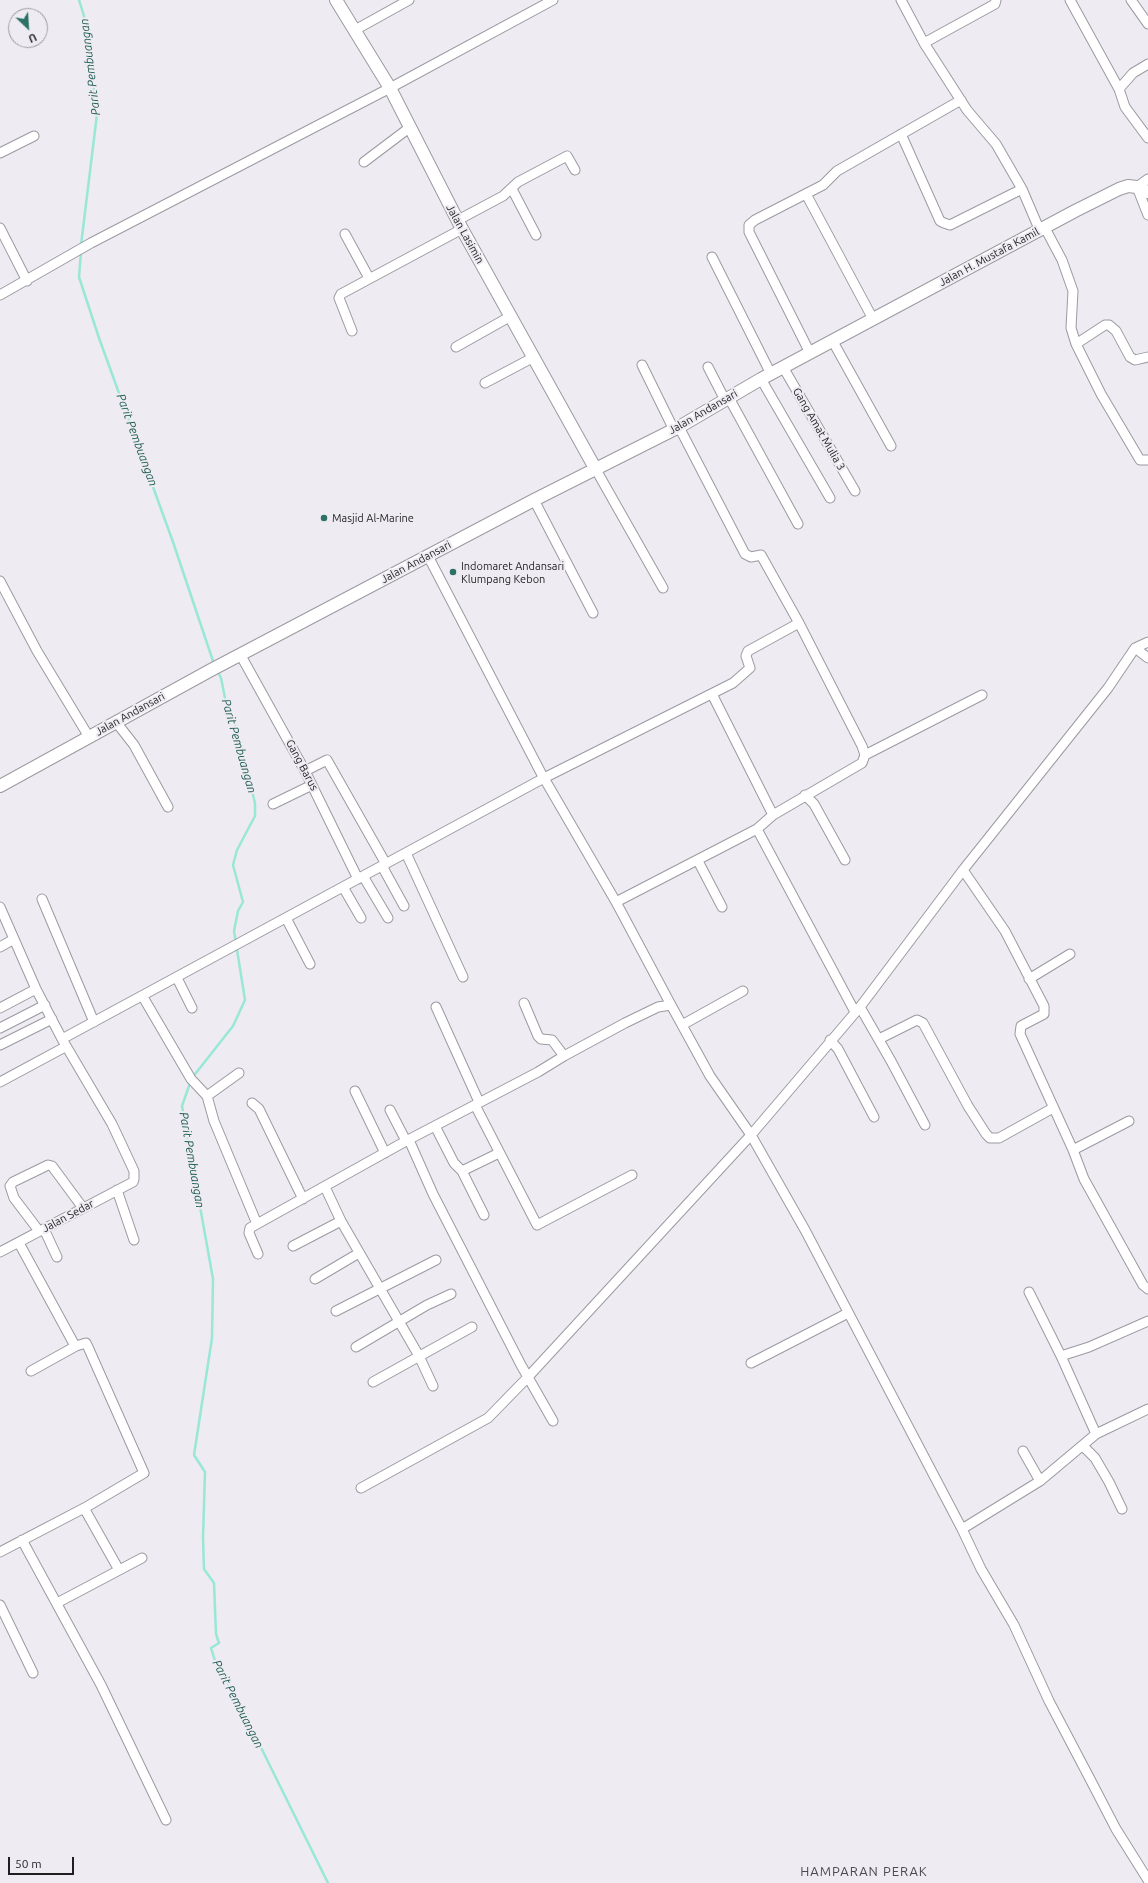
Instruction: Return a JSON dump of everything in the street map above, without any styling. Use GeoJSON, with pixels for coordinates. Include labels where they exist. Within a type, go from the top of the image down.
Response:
{"type":"FeatureCollection","features":[{"type":"Feature","properties":{"kind":"street","name":"Jalan Lasimin"},"geometry":{"type":"LineString","coordinates":[[336,0],[390,88],[409,128],[460,225],[595,468]]}},
{"type":"Feature","properties":{"kind":"street"},"geometry":{"type":"LineString","coordinates":[[355,30],[409,0]]}},
{"type":"Feature","properties":{"kind":"street"},"geometry":{"type":"LineString","coordinates":[[0,295],[72,254],[390,88],[553,0]]}},
{"type":"Feature","properties":{"kind":"street"},"geometry":{"type":"LineString","coordinates":[[901,0],[924,43],[967,110],[996,144],[1022,189],[1042,229],[1062,260],[1073,291],[1071,328],[1076,344],[1101,394],[1136,454],[1140,460],[1148,460]]}},
{"type":"Feature","properties":{"kind":"street"},"geometry":{"type":"LineString","coordinates":[[924,43],[995,4],[996,0]]}},
{"type":"Feature","properties":{"kind":"street"},"geometry":{"type":"LineString","coordinates":[[1070,0],[1119,89],[1124,107],[1148,138]]}},
{"type":"Feature","properties":{"kind":"street"},"geometry":{"type":"LineString","coordinates":[[1131,0],[1148,24]]}},
{"type":"Feature","properties":{"kind":"street"},"geometry":{"type":"LineString","coordinates":[[1119,89],[1133,73],[1148,64]]}},
{"type":"Feature","properties":{"kind":"street"},"geometry":{"type":"LineString","coordinates":[[810,353],[750,232],[749,225],[755,220],[823,185],[833,173],[961,100]]}},
{"type":"Feature","properties":{"kind":"street"},"geometry":{"type":"LineString","coordinates":[[364,162],[409,128]]}},
{"type":"Feature","properties":{"kind":"street"},"geometry":{"type":"LineString","coordinates":[[901,134],[940,220],[944,223],[950,225],[1022,189]]}},
{"type":"Feature","properties":{"kind":"street"},"geometry":{"type":"LineString","coordinates":[[0,153],[34,136]]}},
{"type":"Feature","properties":{"kind":"street"},"geometry":{"type":"LineString","coordinates":[[352,331],[339,298],[345,290],[369,278],[460,225],[512,190],[518,182],[566,156],[575,170]]}},
{"type":"Feature","properties":{"kind":"street"},"geometry":{"type":"LineString","coordinates":[[1148,180],[1142,190],[1148,215]]}},
{"type":"Feature","properties":{"kind":"street","name":"Jalan H. Mustafa Kamil"},"geometry":{"type":"LineString","coordinates":[[832,340],[1119,189],[1128,186],[1142,190]]}},
{"type":"Feature","properties":{"kind":"street"},"geometry":{"type":"LineString","coordinates":[[512,190],[536,235]]}},
{"type":"Feature","properties":{"kind":"street"},"geometry":{"type":"LineString","coordinates":[[806,194],[873,319]]}},
{"type":"Feature","properties":{"kind":"street"},"geometry":{"type":"LineString","coordinates":[[0,228],[27,280]]}},
{"type":"Feature","properties":{"kind":"street"},"geometry":{"type":"LineString","coordinates":[[345,234],[369,278]]}},
{"type":"Feature","properties":{"kind":"street"},"geometry":{"type":"LineString","coordinates":[[712,257],[766,376],[830,498]]}},
{"type":"Feature","properties":{"kind":"street"},"geometry":{"type":"LineString","coordinates":[[456,347],[511,316]]}},
{"type":"Feature","properties":{"kind":"street"},"geometry":{"type":"LineString","coordinates":[[1076,344],[1105,325],[1109,325],[1116,331],[1130,357],[1135,360],[1148,357]]}},
{"type":"Feature","properties":{"kind":"street"},"geometry":{"type":"LineString","coordinates":[[832,340],[891,446]]}},
{"type":"Feature","properties":{"kind":"street","name":"Jalan Andansari"},"geometry":{"type":"LineString","coordinates":[[0,786],[240,654],[595,468],[677,429],[766,376],[832,340]]}},
{"type":"Feature","properties":{"kind":"street"},"geometry":{"type":"LineString","coordinates":[[485,383],[534,357]]}},
{"type":"Feature","properties":{"kind":"street"},"geometry":{"type":"LineString","coordinates":[[616,902],[698,861],[756,829],[773,815],[805,795],[862,763],[865,755],[862,746],[799,623],[761,555],[751,557],[745,554],[642,366]]}},
{"type":"Feature","properties":{"kind":"street"},"geometry":{"type":"LineString","coordinates":[[708,367],[798,524]]}},
{"type":"Feature","properties":{"kind":"street","name":"Gang Amat Mulia 3"},"geometry":{"type":"LineString","coordinates":[[783,367],[855,491]]}},
{"type":"Feature","properties":{"kind":"street"},"geometry":{"type":"LineString","coordinates":[[595,468],[663,588]]}},
{"type":"Feature","properties":{"kind":"street"},"geometry":{"type":"LineString","coordinates":[[534,500],[593,612]]}},
{"type":"Feature","properties":{"kind":"street"},"geometry":{"type":"LineString","coordinates":[[428,556],[544,778],[616,902],[710,1076],[751,1135],[805,1230],[962,1529],[981,1569],[1014,1626],[1049,1701],[1090,1780],[1116,1829],[1148,1880]]}},
{"type":"Feature","properties":{"kind":"street"},"geometry":{"type":"LineString","coordinates":[[0,581],[37,651],[89,737]]}},
{"type":"Feature","properties":{"kind":"street"},"geometry":{"type":"LineString","coordinates":[[0,1082],[64,1043],[94,1022],[143,997],[544,778],[733,683],[750,668],[746,656],[748,651],[799,623]]}},
{"type":"Feature","properties":{"kind":"street"},"geometry":{"type":"LineString","coordinates":[[361,1488],[488,1418],[528,1376],[751,1135],[857,1009],[964,870],[1108,688],[1136,648],[1148,642]]}},
{"type":"Feature","properties":{"kind":"street"},"geometry":{"type":"LineString","coordinates":[[1136,648],[1148,658]]}},
{"type":"Feature","properties":{"kind":"street","name":"Gang Barus"},"geometry":{"type":"LineString","coordinates":[[240,654],[305,771],[361,877],[388,918]]}},
{"type":"Feature","properties":{"kind":"street"},"geometry":{"type":"LineString","coordinates":[[712,694],[773,815]]}},
{"type":"Feature","properties":{"kind":"street"},"geometry":{"type":"LineString","coordinates":[[865,755],[982,695]]}},
{"type":"Feature","properties":{"kind":"street"},"geometry":{"type":"LineString","coordinates":[[116,722],[134,745],[168,807]]}},
{"type":"Feature","properties":{"kind":"street"},"geometry":{"type":"LineString","coordinates":[[305,771],[327,760],[384,865],[404,906]]}},
{"type":"Feature","properties":{"kind":"street"},"geometry":{"type":"LineString","coordinates":[[273,804],[312,785]]}},
{"type":"Feature","properties":{"kind":"street"},"geometry":{"type":"LineString","coordinates":[[805,795],[814,804],[845,860]]}},
{"type":"Feature","properties":{"kind":"street"},"geometry":{"type":"LineString","coordinates":[[756,829],[857,1009],[879,1039],[925,1125]]}},
{"type":"Feature","properties":{"kind":"street"},"geometry":{"type":"LineString","coordinates":[[406,853],[463,978]]}},
{"type":"Feature","properties":{"kind":"street"},"geometry":{"type":"LineString","coordinates":[[698,861],[722,907]]}},
{"type":"Feature","properties":{"kind":"street"},"geometry":{"type":"LineString","coordinates":[[964,870],[1005,931],[1045,1010],[1044,1014],[1021,1026],[1020,1034],[1073,1150],[1084,1179],[1143,1285],[1148,1289]]}},
{"type":"Feature","properties":{"kind":"street"},"geometry":{"type":"LineString","coordinates":[[343,887],[360,918]]}},
{"type":"Feature","properties":{"kind":"street"},"geometry":{"type":"LineString","coordinates":[[42,899],[94,1022]]}},
{"type":"Feature","properties":{"kind":"street"},"geometry":{"type":"LineString","coordinates":[[0,907],[36,989],[64,1043]]}},
{"type":"Feature","properties":{"kind":"street"},"geometry":{"type":"LineString","coordinates":[[286,918],[310,964]]}},
{"type":"Feature","properties":{"kind":"street"},"geometry":{"type":"LineString","coordinates":[[0,947],[14,939]]}},
{"type":"Feature","properties":{"kind":"street"},"geometry":{"type":"LineString","coordinates":[[1029,979],[1070,954]]}},
{"type":"Feature","properties":{"kind":"street"},"geometry":{"type":"LineString","coordinates":[[177,978],[192,1008]]}},
{"type":"Feature","properties":{"kind":"street"},"geometry":{"type":"LineString","coordinates":[[0,1008],[36,989]]}},
{"type":"Feature","properties":{"kind":"street"},"geometry":{"type":"LineString","coordinates":[[682,1025],[743,991]]}},
{"type":"Feature","properties":{"kind":"street"},"geometry":{"type":"LineString","coordinates":[[143,997],[191,1079],[206,1096],[214,1121],[256,1224]]}},
{"type":"Feature","properties":{"kind":"street"},"geometry":{"type":"LineString","coordinates":[[524,1003],[538,1036],[541,1039],[552,1040],[564,1056]]}},
{"type":"Feature","properties":{"kind":"street"},"geometry":{"type":"LineString","coordinates":[[0,1028],[45,1005]]}},
{"type":"Feature","properties":{"kind":"street"},"geometry":{"type":"LineString","coordinates":[[258,1254],[249,1233],[250,1228],[256,1224],[434,1126],[538,1072],[564,1056],[658,1007],[671,1005]]}},
{"type":"Feature","properties":{"kind":"street"},"geometry":{"type":"LineString","coordinates":[[436,1007],[499,1153],[537,1224],[632,1175]]}},
{"type":"Feature","properties":{"kind":"street"},"geometry":{"type":"LineString","coordinates":[[0,1045],[52,1019]]}},
{"type":"Feature","properties":{"kind":"street"},"geometry":{"type":"LineString","coordinates":[[879,1039],[917,1020],[923,1023],[968,1106],[990,1138],[999,1138],[1053,1108]]}},
{"type":"Feature","properties":{"kind":"street"},"geometry":{"type":"LineString","coordinates":[[830,1040],[838,1048],[874,1118]]}},
{"type":"Feature","properties":{"kind":"street","name":"Jalan Sedar"},"geometry":{"type":"LineString","coordinates":[[0,1252],[117,1190],[134,1179],[134,1171],[112,1124],[64,1043]]}},
{"type":"Feature","properties":{"kind":"street"},"geometry":{"type":"LineString","coordinates":[[206,1096],[240,1073]]}},
{"type":"Feature","properties":{"kind":"street"},"geometry":{"type":"LineString","coordinates":[[355,1091],[385,1153]]}},
{"type":"Feature","properties":{"kind":"street"},"geometry":{"type":"LineString","coordinates":[[252,1103],[259,1109],[303,1199]]}},
{"type":"Feature","properties":{"kind":"street"},"geometry":{"type":"LineString","coordinates":[[390,1110],[522,1366],[553,1421]]}},
{"type":"Feature","properties":{"kind":"street"},"geometry":{"type":"LineString","coordinates":[[1073,1150],[1129,1121]]}},
{"type":"Feature","properties":{"kind":"street"},"geometry":{"type":"LineString","coordinates":[[434,1126],[454,1163],[462,1171],[484,1215]]}},
{"type":"Feature","properties":{"kind":"street"},"geometry":{"type":"LineString","coordinates":[[462,1171],[499,1153]]}},
{"type":"Feature","properties":{"kind":"street"},"geometry":{"type":"LineString","coordinates":[[57,1257],[42,1230],[14,1198],[10,1186],[13,1182],[48,1165],[52,1166],[83,1208]]}},
{"type":"Feature","properties":{"kind":"street"},"geometry":{"type":"LineString","coordinates":[[325,1187],[341,1221],[419,1356],[433,1386]]}},
{"type":"Feature","properties":{"kind":"street"},"geometry":{"type":"LineString","coordinates":[[117,1190],[134,1240]]}},
{"type":"Feature","properties":{"kind":"street"},"geometry":{"type":"LineString","coordinates":[[293,1246],[341,1221]]}},
{"type":"Feature","properties":{"kind":"street"},"geometry":{"type":"LineString","coordinates":[[19,1243],[76,1346]]}},
{"type":"Feature","properties":{"kind":"street"},"geometry":{"type":"LineString","coordinates":[[315,1279],[359,1253]]}},
{"type":"Feature","properties":{"kind":"street"},"geometry":{"type":"LineString","coordinates":[[336,1311],[436,1260]]}},
{"type":"Feature","properties":{"kind":"street"},"geometry":{"type":"LineString","coordinates":[[1029,1292],[1061,1356],[1096,1434]]}},
{"type":"Feature","properties":{"kind":"street"},"geometry":{"type":"LineString","coordinates":[[356,1346],[399,1321],[451,1294]]}},
{"type":"Feature","properties":{"kind":"street"},"geometry":{"type":"LineString","coordinates":[[751,1363],[848,1313]]}},
{"type":"Feature","properties":{"kind":"street"},"geometry":{"type":"LineString","coordinates":[[1061,1356],[1089,1347],[1148,1321]]}},
{"type":"Feature","properties":{"kind":"street"},"geometry":{"type":"LineString","coordinates":[[373,1382],[472,1327]]}},
{"type":"Feature","properties":{"kind":"street"},"geometry":{"type":"LineString","coordinates":[[0,1552],[84,1508],[144,1473],[86,1343],[76,1346],[31,1371]]}},
{"type":"Feature","properties":{"kind":"street"},"geometry":{"type":"LineString","coordinates":[[962,1529],[1040,1481],[1096,1434],[1148,1409]]}},
{"type":"Feature","properties":{"kind":"street"},"geometry":{"type":"LineString","coordinates":[[1083,1446],[1098,1464],[1122,1509]]}},
{"type":"Feature","properties":{"kind":"street"},"geometry":{"type":"LineString","coordinates":[[1023,1451],[1040,1481]]}},
{"type":"Feature","properties":{"kind":"street"},"geometry":{"type":"LineString","coordinates":[[84,1508],[119,1570]]}},
{"type":"Feature","properties":{"kind":"street"},"geometry":{"type":"LineString","coordinates":[[22,1540],[111,1706],[166,1820]]}},
{"type":"Feature","properties":{"kind":"street"},"geometry":{"type":"LineString","coordinates":[[57,1603],[142,1558]]}},
{"type":"Feature","properties":{"kind":"street"},"geometry":{"type":"LineString","coordinates":[[0,1605],[33,1673]]}},
{"type":"Feature","properties":{"kind":"waterway","name":"Parit Pembuangan"},"geometry":{"type":"LineString","coordinates":[[79,0],[84,16],[97,114],[81,245]]}},
{"type":"Feature","properties":{"kind":"waterway","name":"Parit Pembuangan"},"geometry":{"type":"LineString","coordinates":[[81,252],[79,277],[99,338],[173,542],[214,664]]}},
{"type":"Feature","properties":{"kind":"waterway","name":"Parit Pembuangan"},"geometry":{"type":"LineString","coordinates":[[192,1078],[233,1026],[245,1000],[234,931],[238,911],[243,902],[233,865],[237,850],[255,816],[255,803],[234,721],[226,703],[221,678],[217,670]]}},
{"type":"Feature","properties":{"kind":"waterway","name":"Parit Pembuangan"},"geometry":{"type":"LineString","coordinates":[[190,1083],[182,1106],[213,1279],[212,1338],[194,1455],[205,1472],[203,1538],[204,1569],[214,1583],[216,1634],[219,1643],[211,1648],[216,1664],[236,1697],[328,1883]]}},
{"type":"Feature","properties":{"kind":"place","name":"Masjid Al-Marine"},"geometry":{"type":"Point","coordinates":[324,518]}},
{"type":"Feature","properties":{"kind":"place","name":"Indomaret Andansari Klumpang Kebon"},"geometry":{"type":"Point","coordinates":[453,572]}},
{"type":"Feature","properties":{"kind":"district","name":"HAMPARAN PERAK"},"geometry":{"type":"Point","coordinates":[864,1872]}}]}
